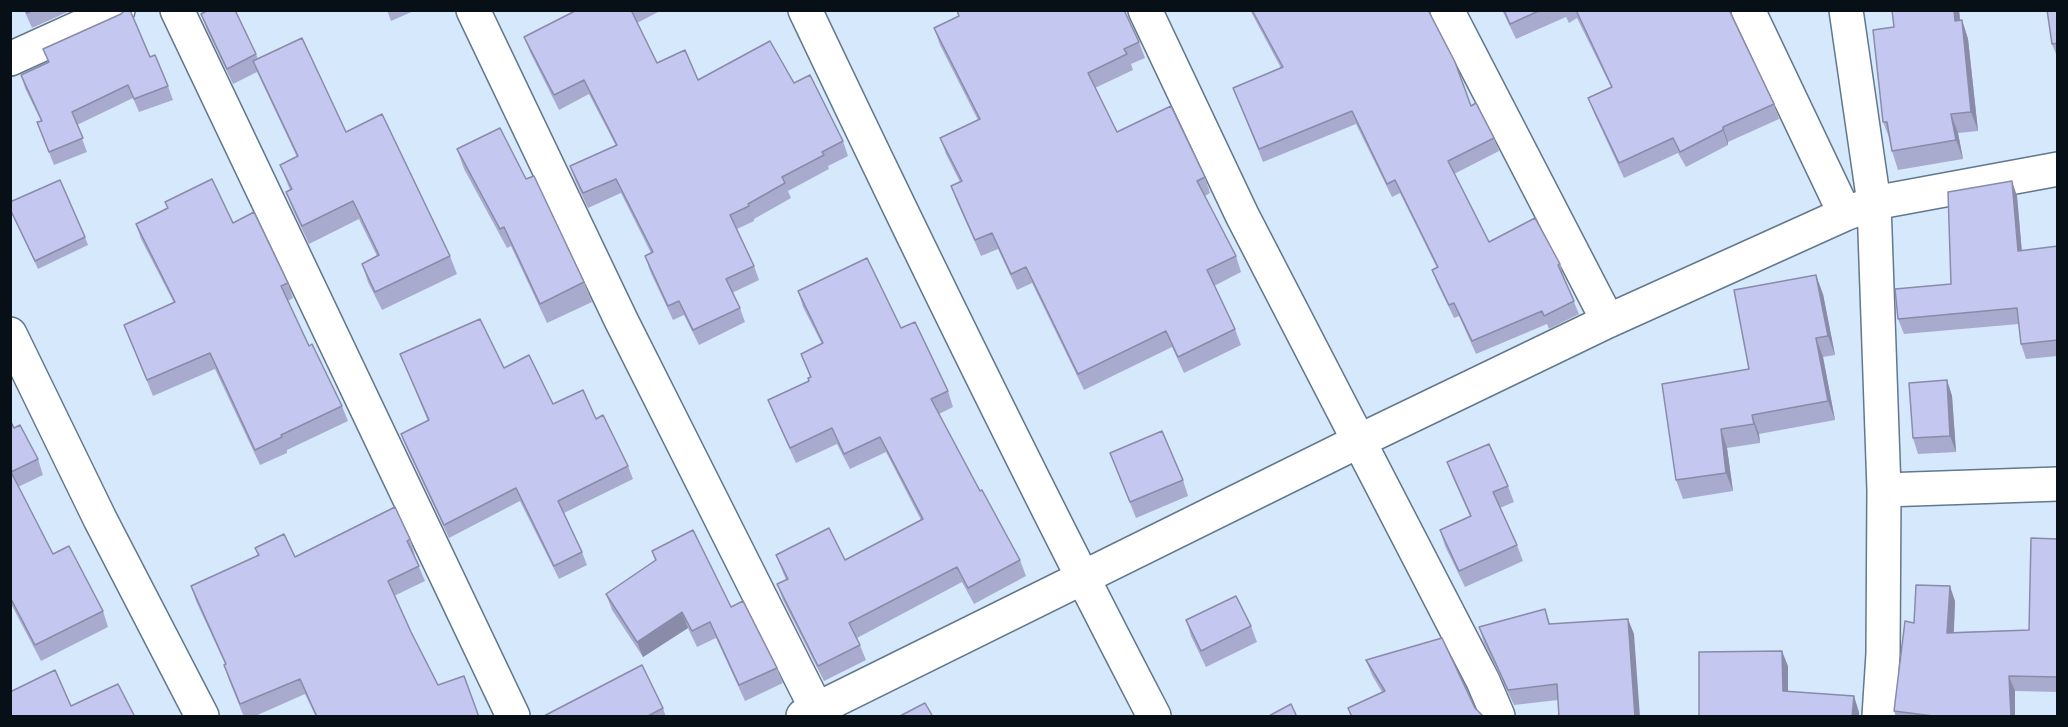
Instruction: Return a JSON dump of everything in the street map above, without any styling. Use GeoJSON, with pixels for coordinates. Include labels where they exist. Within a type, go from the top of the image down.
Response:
{"type":"FeatureCollection","features":[{"type":"Feature","properties":{"kind":"street"},"geometry":{"type":"LineString","coordinates":[[10,59],[118,10]]}},
{"type":"Feature","properties":{"kind":"street"},"geometry":{"type":"LineString","coordinates":[[177,10],[513,717]]}},
{"type":"Feature","properties":{"kind":"street"},"geometry":{"type":"LineString","coordinates":[[473,10],[813,714],[1082,577],[1359,441],[1608,321],[1859,209],[2058,170]]}},
{"type":"Feature","properties":{"kind":"street"},"geometry":{"type":"LineString","coordinates":[[805,10],[870,148],[1082,577],[1154,717]]}},
{"type":"Feature","properties":{"kind":"street"},"geometry":{"type":"LineString","coordinates":[[1145,10],[1242,215],[1483,681],[1498,717]]}},
{"type":"Feature","properties":{"kind":"street"},"geometry":{"type":"LineString","coordinates":[[1447,10],[1608,321]]}},
{"type":"Feature","properties":{"kind":"street"},"geometry":{"type":"LineString","coordinates":[[1748,10],[1859,209]]}},
{"type":"Feature","properties":{"kind":"street"},"geometry":{"type":"LineString","coordinates":[[1846,10],[1859,209],[1884,490],[1883,654],[1879,717]]}},
{"type":"Feature","properties":{"kind":"street"},"geometry":{"type":"LineString","coordinates":[[10,334],[100,519],[202,717]]}},
{"type":"Feature","properties":{"kind":"street"},"geometry":{"type":"LineString","coordinates":[[1884,490],[2058,484]]}},
{"type":"Feature","properties":{"kind":"building"},"geometry":{"type":"Polygon","coordinates":[[[125,10],[130,10],[150,57],[155,55],[168,86],[134,99],[128,85],[72,112],[83,138],[49,152],[37,122],[42,121],[21,75],[49,62],[43,49],[121,14],[125,10]]]}},
{"type":"Feature","properties":{"kind":"building"},"geometry":{"type":"Polygon","coordinates":[[[208,10],[235,10],[256,54],[227,69],[201,14],[208,10]]]}},
{"type":"Feature","properties":{"kind":"building"},"geometry":{"type":"Polygon","coordinates":[[[577,10],[631,10],[657,63],[685,50],[698,80],[770,41],[794,83],[810,75],[843,141],[822,152],[824,155],[782,177],[785,183],[730,215],[754,266],[726,279],[740,308],[693,330],[679,301],[668,306],[645,256],[653,252],[616,179],[583,193],[570,166],[617,145],[584,80],[554,95],[524,37],[577,10]]]}},
{"type":"Feature","properties":{"kind":"building"},"geometry":{"type":"Polygon","coordinates":[[[957,10],[1124,10],[1139,42],[1124,49],[1127,54],[1088,73],[1117,132],[1171,106],[1205,177],[1197,181],[1236,256],[1207,270],[1235,329],[1178,357],[1166,331],[1078,374],[1026,267],[1011,274],[992,233],[975,240],[951,186],[962,181],[940,138],[980,119],[934,28],[959,16],[957,10]]]}},
{"type":"Feature","properties":{"kind":"building"},"geometry":{"type":"Polygon","coordinates":[[[1252,10],[1428,10],[1455,62],[1471,106],[1476,103],[1494,138],[1448,161],[1489,242],[1535,218],[1560,264],[1558,265],[1574,301],[1544,316],[1542,311],[1472,341],[1454,303],[1449,305],[1432,270],[1438,267],[1395,180],[1387,184],[1352,111],[1259,149],[1233,88],[1283,67],[1252,10]]]}},
{"type":"Feature","properties":{"kind":"building"},"geometry":{"type":"Polygon","coordinates":[[[1504,10],[1541,10],[1510,24],[1504,10]]]}},
{"type":"Feature","properties":{"kind":"building"},"geometry":{"type":"Polygon","coordinates":[[[1576,10],[1729,10],[1774,104],[1723,127],[1723,130],[1680,152],[1673,138],[1619,163],[1588,98],[1612,87],[1576,10]]]}},
{"type":"Feature","properties":{"kind":"building"},"geometry":{"type":"Polygon","coordinates":[[[1892,10],[1954,10],[1955,21],[1962,20],[1971,112],[1951,114],[1956,140],[1892,151],[1887,122],[1883,122],[1873,30],[1894,27],[1892,10]]]}},
{"type":"Feature","properties":{"kind":"building"},"geometry":{"type":"Polygon","coordinates":[[[2047,10],[2058,10],[2058,43],[2052,44],[2047,10]]]}},
{"type":"Feature","properties":{"kind":"building"},"geometry":{"type":"Polygon","coordinates":[[[302,38],[346,132],[382,114],[450,256],[375,292],[362,264],[379,255],[353,201],[302,226],[286,192],[292,189],[280,165],[298,156],[253,61],[302,38]]]}},
{"type":"Feature","properties":{"kind":"building"},"geometry":{"type":"Polygon","coordinates":[[[500,128],[526,179],[534,176],[584,282],[540,304],[504,227],[500,229],[457,149],[500,128]]]}},
{"type":"Feature","properties":{"kind":"building"},"geometry":{"type":"Polygon","coordinates":[[[212,179],[233,223],[254,212],[288,283],[281,286],[309,346],[312,344],[342,406],[255,450],[210,353],[147,380],[124,325],[175,302],[136,224],[168,208],[165,202],[212,179]]]}},
{"type":"Feature","properties":{"kind":"building"},"geometry":{"type":"Polygon","coordinates":[[[60,180],[85,237],[35,261],[10,209],[10,202],[60,180]]]}},
{"type":"Feature","properties":{"kind":"building"},"geometry":{"type":"Polygon","coordinates":[[[2012,181],[2018,251],[2058,246],[2058,340],[2021,344],[2017,308],[1898,319],[1895,289],[1951,284],[1948,192],[2012,181]]]}},
{"type":"Feature","properties":{"kind":"building"},"geometry":{"type":"Polygon","coordinates":[[[867,258],[901,328],[915,322],[948,391],[931,399],[1020,560],[968,588],[957,567],[849,623],[860,645],[818,666],[777,584],[788,579],[776,555],[829,528],[845,560],[923,519],[880,437],[844,454],[832,428],[790,448],[768,400],[809,381],[808,378],[811,377],[801,354],[823,343],[798,291],[867,258]]]}},
{"type":"Feature","properties":{"kind":"building"},"geometry":{"type":"Polygon","coordinates":[[[1816,275],[1828,336],[1816,338],[1828,401],[1752,415],[1754,424],[1721,429],[1726,473],[1676,480],[1662,384],[1749,369],[1734,290],[1816,275]]]}},
{"type":"Feature","properties":{"kind":"building"},"geometry":{"type":"Polygon","coordinates":[[[480,319],[504,368],[529,355],[553,404],[583,390],[596,419],[603,415],[628,466],[558,501],[582,552],[554,566],[516,488],[444,525],[401,434],[429,420],[400,354],[480,319]]]}},
{"type":"Feature","properties":{"kind":"building"},"geometry":{"type":"Polygon","coordinates":[[[1947,380],[1950,436],[1913,438],[1909,383],[1947,380]]]}},
{"type":"Feature","properties":{"kind":"building"},"geometry":{"type":"Polygon","coordinates":[[[10,420],[14,428],[20,425],[38,459],[11,472],[53,554],[69,546],[103,611],[35,645],[10,597],[10,420]]]}},
{"type":"Feature","properties":{"kind":"building"},"geometry":{"type":"Polygon","coordinates":[[[1162,431],[1183,480],[1130,502],[1110,453],[1162,431]]]}},
{"type":"Feature","properties":{"kind":"building"},"geometry":{"type":"Polygon","coordinates":[[[1489,444],[1508,486],[1493,492],[1517,545],[1459,571],[1440,530],[1471,516],[1447,462],[1489,444]]]}},
{"type":"Feature","properties":{"kind":"building"},"geometry":{"type":"Polygon","coordinates":[[[395,507],[410,539],[407,541],[419,566],[388,581],[438,685],[464,676],[479,717],[317,717],[300,679],[240,704],[224,665],[226,664],[191,586],[259,555],[255,548],[284,534],[295,557],[395,507]]]}},
{"type":"Feature","properties":{"kind":"building"},"geometry":{"type":"Polygon","coordinates":[[[693,530],[731,607],[743,601],[777,668],[739,685],[710,622],[692,631],[682,612],[637,642],[606,594],[656,560],[652,551],[693,530]]]}},
{"type":"Feature","properties":{"kind":"building"},"geometry":{"type":"Polygon","coordinates":[[[2031,538],[2058,539],[2058,677],[2009,676],[2011,717],[1941,717],[1894,711],[1905,621],[1914,623],[1916,585],[1950,586],[1947,633],[2029,630],[2031,538]]]}},
{"type":"Feature","properties":{"kind":"building"},"geometry":{"type":"Polygon","coordinates":[[[1236,596],[1251,626],[1201,651],[1186,620],[1236,596]]]}},
{"type":"Feature","properties":{"kind":"building"},"geometry":{"type":"Polygon","coordinates":[[[1545,609],[1549,624],[1628,619],[1635,717],[1559,717],[1557,684],[1508,690],[1479,627],[1545,609]]]}},
{"type":"Feature","properties":{"kind":"building"},"geometry":{"type":"Polygon","coordinates":[[[1442,638],[1475,708],[1484,717],[1352,717],[1348,708],[1385,691],[1366,660],[1442,638]]]}},
{"type":"Feature","properties":{"kind":"building"},"geometry":{"type":"Polygon","coordinates":[[[1782,651],[1783,691],[1854,696],[1852,717],[1699,717],[1699,652],[1782,651]]]}},
{"type":"Feature","properties":{"kind":"building"},"geometry":{"type":"Polygon","coordinates":[[[642,665],[663,708],[646,717],[542,717],[642,665]]]}},
{"type":"Feature","properties":{"kind":"building"},"geometry":{"type":"Polygon","coordinates":[[[55,670],[71,706],[118,684],[135,717],[10,717],[10,692],[55,670]]]}},
{"type":"Feature","properties":{"kind":"building"},"geometry":{"type":"Polygon","coordinates":[[[925,703],[933,717],[898,717],[925,703]]]}},
{"type":"Feature","properties":{"kind":"building"},"geometry":{"type":"Polygon","coordinates":[[[1291,704],[1297,717],[1267,717],[1291,704]]]}}]}
